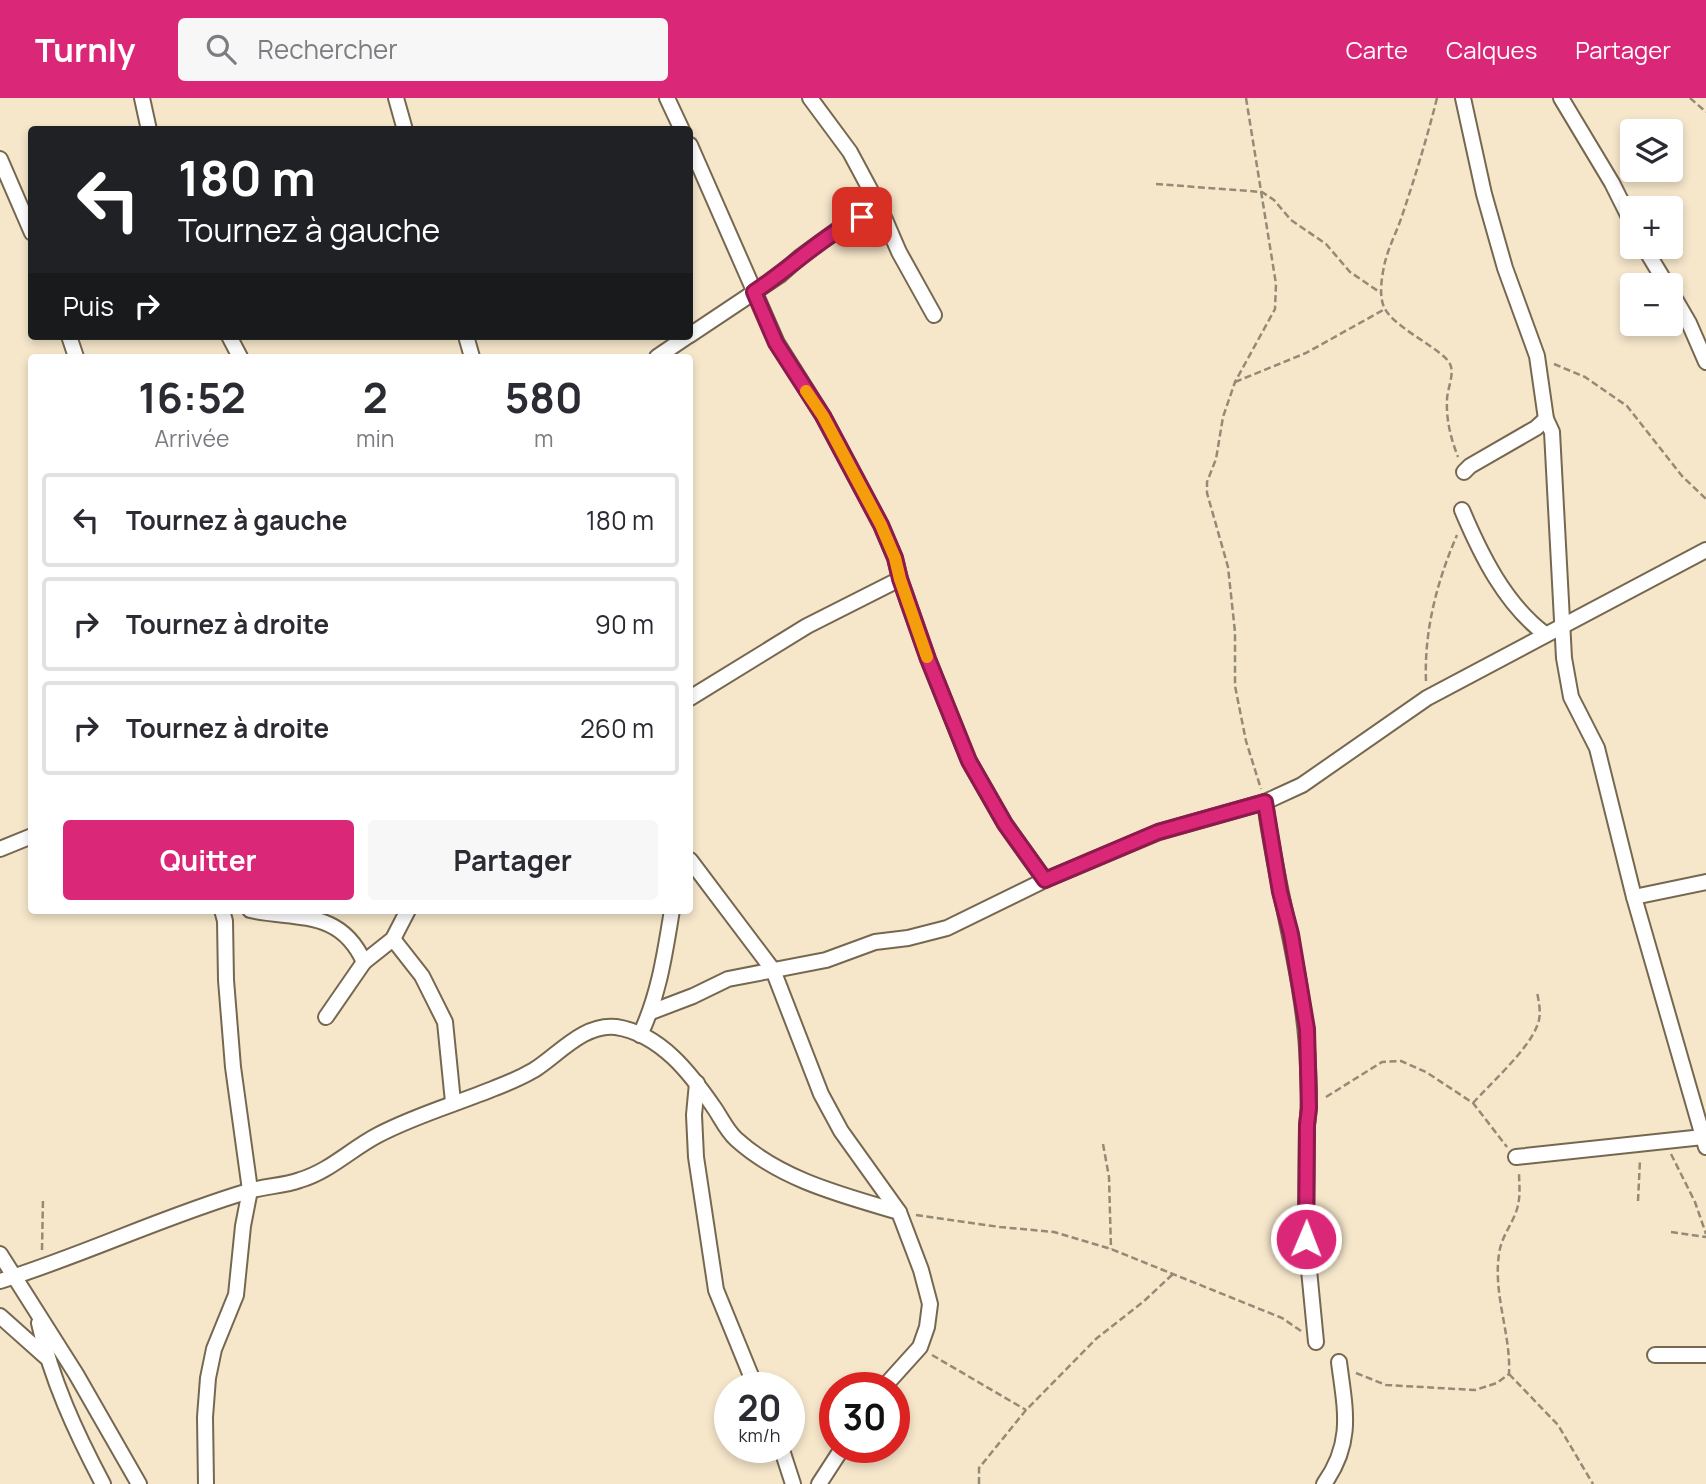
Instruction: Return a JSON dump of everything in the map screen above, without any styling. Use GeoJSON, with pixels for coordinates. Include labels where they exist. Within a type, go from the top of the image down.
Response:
{"type":"FeatureCollection","features":[{"type":"Feature","properties":{"kind":"street"},"geometry":{"type":"LineString","coordinates":[[142,98],[148,126]]}},
{"type":"Feature","properties":{"kind":"street"},"geometry":{"type":"LineString","coordinates":[[396,98],[404,126]]}},
{"type":"Feature","properties":{"kind":"street"},"geometry":{"type":"LineString","coordinates":[[667,98],[680,126]]}},
{"type":"Feature","properties":{"kind":"street"},"geometry":{"type":"LineString","coordinates":[[810,98],[850,152],[934,315]]}},
{"type":"Feature","properties":{"kind":"street"},"geometry":{"type":"LineString","coordinates":[[1463,98],[1484,194],[1505,268],[1537,356],[1546,419],[1552,432],[1564,658],[1571,697],[1597,748],[1634,897],[1705,1142],[1663,1140],[1516,1157]]}},
{"type":"Feature","properties":{"kind":"street"},"geometry":{"type":"LineString","coordinates":[[1561,98],[1620,200]]}},
{"type":"Feature","properties":{"kind":"street"},"geometry":{"type":"LineString","coordinates":[[693,152],[776,343],[823,416],[881,525],[895,558],[928,659],[969,761],[1005,824],[1045,880]]}},
{"type":"Feature","properties":{"kind":"street"},"geometry":{"type":"LineString","coordinates":[[0,159],[28,224]]}},
{"type":"Feature","properties":{"kind":"street"},"geometry":{"type":"LineString","coordinates":[[693,333],[780,275],[844,225],[880,208]]}},
{"type":"Feature","properties":{"kind":"street"},"geometry":{"type":"LineString","coordinates":[[1683,313],[1706,362]]}},
{"type":"Feature","properties":{"kind":"street"},"geometry":{"type":"LineString","coordinates":[[662,354],[683,340]]}},
{"type":"Feature","properties":{"kind":"street"},"geometry":{"type":"LineString","coordinates":[[1464,472],[1469,466],[1536,428],[1546,419]]}},
{"type":"Feature","properties":{"kind":"street"},"geometry":{"type":"LineString","coordinates":[[1462,510],[1498,580],[1530,622],[1545,634]]}},
{"type":"Feature","properties":{"kind":"street"},"geometry":{"type":"LineString","coordinates":[[651,1012],[728,979],[826,960],[875,942],[908,938],[947,928],[1045,880],[1158,832],[1265,802],[1302,785],[1427,698],[1706,550]]}},
{"type":"Feature","properties":{"kind":"street"},"geometry":{"type":"LineString","coordinates":[[693,696],[807,626],[900,579]]}},
{"type":"Feature","properties":{"kind":"street"},"geometry":{"type":"LineString","coordinates":[[1265,802],[1307,1029],[1309,1108],[1306,1239],[1316,1342]]}},
{"type":"Feature","properties":{"kind":"street"},"geometry":{"type":"LineString","coordinates":[[0,849],[28,838]]}},
{"type":"Feature","properties":{"kind":"street"},"geometry":{"type":"LineString","coordinates":[[693,864],[773,970],[821,1094],[841,1130],[899,1212],[921,1270],[930,1304],[927,1327],[920,1347],[897,1372]]}},
{"type":"Feature","properties":{"kind":"street"},"geometry":{"type":"LineString","coordinates":[[1634,897],[1706,883]]}},
{"type":"Feature","properties":{"kind":"street"},"geometry":{"type":"LineString","coordinates":[[206,1484],[205,1417],[208,1378],[214,1349],[236,1295],[243,1226],[250,1191],[235,1080],[223,914]]}},
{"type":"Feature","properties":{"kind":"street"},"geometry":{"type":"LineString","coordinates":[[275,914],[312,917],[330,922],[357,947],[364,962]]}},
{"type":"Feature","properties":{"kind":"street"},"geometry":{"type":"LineString","coordinates":[[326,1017],[364,962],[393,939],[406,914]]}},
{"type":"Feature","properties":{"kind":"street"},"geometry":{"type":"LineString","coordinates":[[640,1035],[651,1012],[661,977],[671,914]]}},
{"type":"Feature","properties":{"kind":"street"},"geometry":{"type":"LineString","coordinates":[[393,939],[422,976],[445,1022],[453,1102]]}},
{"type":"Feature","properties":{"kind":"street"},"geometry":{"type":"LineString","coordinates":[[7,1279],[250,1191],[300,1181],[328,1169],[376,1136],[533,1071],[596,1028],[615,1027],[640,1035],[663,1047],[697,1083],[734,1137],[770,1165],[825,1190],[899,1212]]}},
{"type":"Feature","properties":{"kind":"street"},"geometry":{"type":"LineString","coordinates":[[697,1083],[694,1115],[696,1157],[716,1290],[749,1372]]}},
{"type":"Feature","properties":{"kind":"street"},"geometry":{"type":"LineString","coordinates":[[1690,1091],[1706,1091]]}},
{"type":"Feature","properties":{"kind":"street"},"geometry":{"type":"LineString","coordinates":[[0,1254],[7,1279],[37,1313],[76,1374],[139,1484]]}},
{"type":"Feature","properties":{"kind":"street"},"geometry":{"type":"LineString","coordinates":[[37,1313],[46,1357],[103,1484]]}},
{"type":"Feature","properties":{"kind":"street"},"geometry":{"type":"LineString","coordinates":[[0,1316],[46,1357]]}},
{"type":"Feature","properties":{"kind":"street"},"geometry":{"type":"LineString","coordinates":[[1655,1355],[1706,1355]]}},
{"type":"Feature","properties":{"kind":"street"},"geometry":{"type":"LineString","coordinates":[[1324,1484],[1332,1473],[1344,1442],[1347,1416],[1339,1362]]}},
{"type":"Feature","properties":{"kind":"street"},"geometry":{"type":"LineString","coordinates":[[787,1463],[793,1484]]}},
{"type":"Feature","properties":{"kind":"street"},"geometry":{"type":"LineString","coordinates":[[819,1484],[833,1463]]}},
{"type":"Feature","properties":{"kind":"path"},"geometry":{"type":"LineString","coordinates":[[1246,98],[1276,284],[1275,309],[1234,382],[1223,417],[1216,459],[1206,482],[1228,566],[1235,632],[1235,686],[1246,741],[1265,802]]}},
{"type":"Feature","properties":{"kind":"path"},"geometry":{"type":"LineString","coordinates":[[1437,98],[1402,218],[1385,261],[1381,293],[1385,309],[1405,329],[1445,357],[1451,365],[1452,376],[1447,386],[1446,403],[1449,429],[1464,472]]}},
{"type":"Feature","properties":{"kind":"path"},"geometry":{"type":"LineString","coordinates":[[1690,98],[1706,112]]}},
{"type":"Feature","properties":{"kind":"path"},"geometry":{"type":"LineString","coordinates":[[1156,184],[1262,192],[1274,200],[1292,220],[1325,244],[1350,272],[1381,293]]}},
{"type":"Feature","properties":{"kind":"path"},"geometry":{"type":"LineString","coordinates":[[1234,382],[1306,353],[1385,309]]}},
{"type":"Feature","properties":{"kind":"path"},"geometry":{"type":"LineString","coordinates":[[1537,356],[1585,377],[1627,406],[1682,476],[1706,499]]}},
{"type":"Feature","properties":{"kind":"path"},"geometry":{"type":"LineString","coordinates":[[1427,698],[1427,644],[1441,574],[1462,523],[1462,510]]}},
{"type":"Feature","properties":{"kind":"path"},"geometry":{"type":"LineString","coordinates":[[1473,1103],[1526,1043],[1538,1025],[1540,1010],[1537,992]]}},
{"type":"Feature","properties":{"kind":"path"},"geometry":{"type":"LineString","coordinates":[[1309,1108],[1382,1062],[1401,1061],[1426,1072],[1473,1103],[1516,1157],[1520,1195],[1499,1253],[1497,1282],[1510,1360],[1509,1374],[1558,1425],[1593,1484]]}},
{"type":"Feature","properties":{"kind":"path"},"geometry":{"type":"LineString","coordinates":[[1663,1140],[1695,1202],[1706,1235],[1671,1232]]}},
{"type":"Feature","properties":{"kind":"path"},"geometry":{"type":"LineString","coordinates":[[1638,1202],[1641,1143]]}},
{"type":"Feature","properties":{"kind":"path"},"geometry":{"type":"LineString","coordinates":[[1104,1144],[1109,1177],[1111,1249]]}},
{"type":"Feature","properties":{"kind":"path"},"geometry":{"type":"LineString","coordinates":[[38,1269],[44,1237],[43,1198]]}},
{"type":"Feature","properties":{"kind":"path"},"geometry":{"type":"LineString","coordinates":[[899,1212],[1054,1232],[1111,1249],[1282,1318],[1316,1342]]}},
{"type":"Feature","properties":{"kind":"path"},"geometry":{"type":"LineString","coordinates":[[979,1484],[979,1468],[1026,1410],[1097,1338],[1173,1274]]}},
{"type":"Feature","properties":{"kind":"path"},"geometry":{"type":"LineString","coordinates":[[920,1347],[1026,1410]]}},
{"type":"Feature","properties":{"kind":"path"},"geometry":{"type":"LineString","coordinates":[[1339,1362],[1353,1372],[1386,1385],[1409,1388],[1475,1390],[1497,1383],[1509,1374]]}},
{"type":"Feature","properties":{"kind":"slow traffic"},"geometry":{"type":"LineString","coordinates":[[806,391],[823,416],[881,525],[895,558],[927,657]]}},
{"type":"Feature","properties":{"kind":"route"},"geometry":{"type":"LineString","coordinates":[[862,217],[844,225],[754,292],[776,343],[823,416],[881,525],[895,558],[928,659],[969,761],[1005,824],[1045,880],[1158,832],[1265,802],[1307,1029],[1309,1108],[1306,1239]]}}]}
